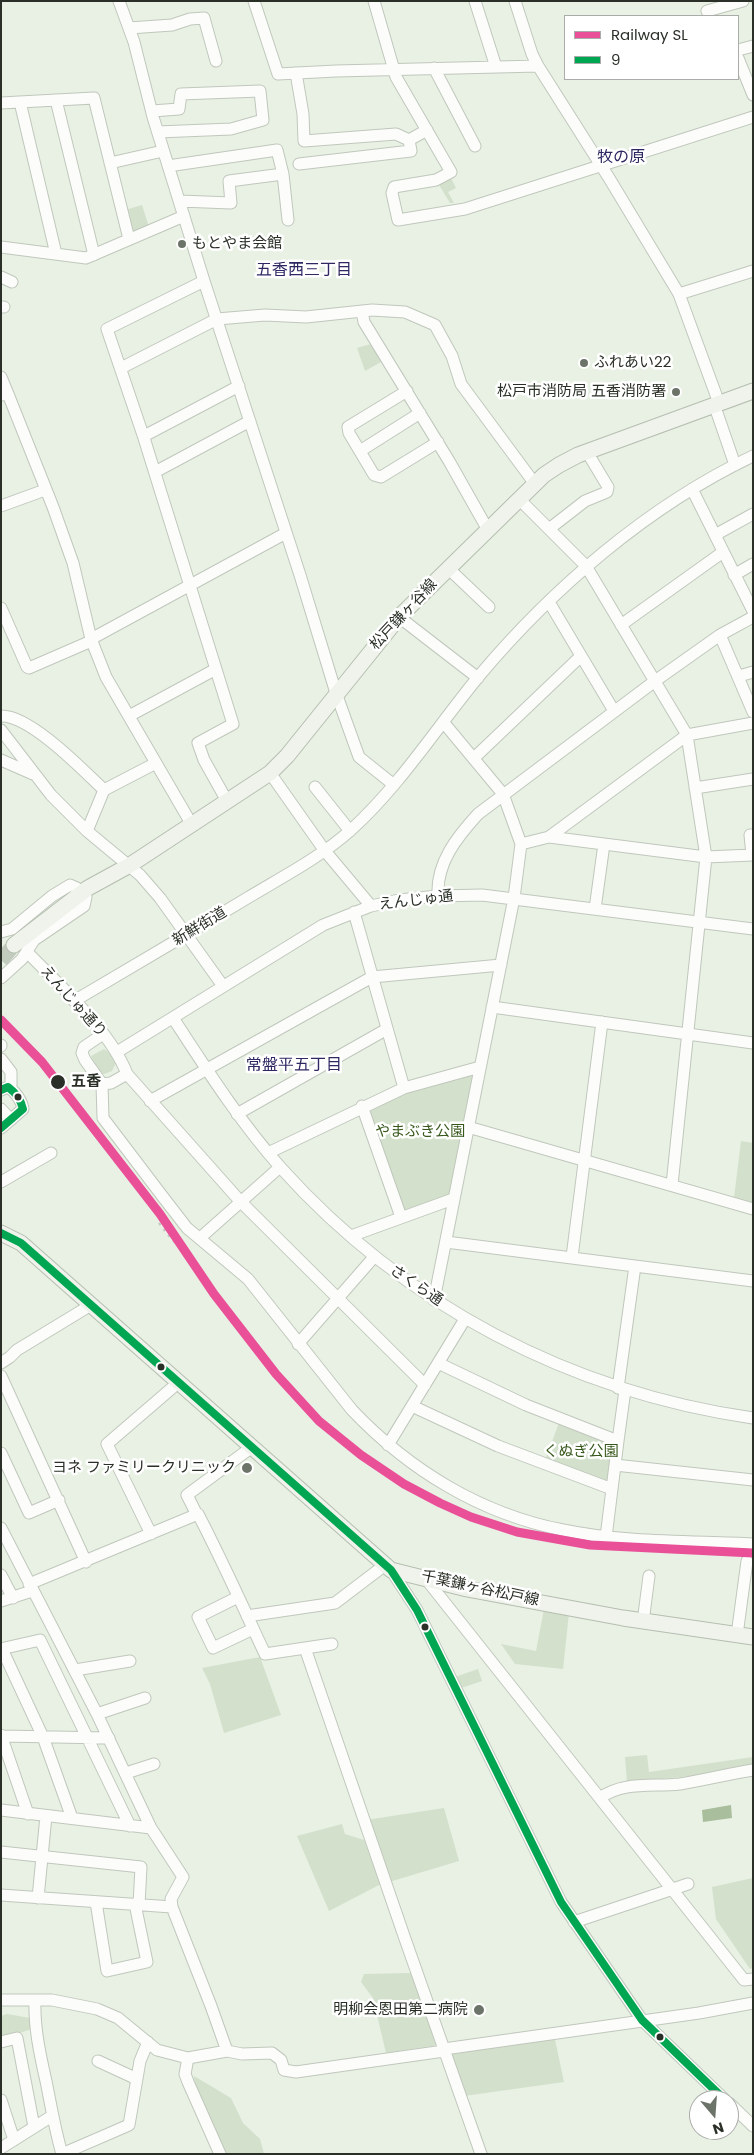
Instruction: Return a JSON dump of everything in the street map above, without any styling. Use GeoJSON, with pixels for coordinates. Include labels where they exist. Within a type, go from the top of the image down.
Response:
{"type":"FeatureCollection","features":[{"type":"Feature","properties":{"kind":"main road","name":"松戸鎌ヶ谷線"},"geometry":{"type":"LineString","coordinates":[[13,942],[66,897],[84,890],[130,865],[270,773],[399,617],[535,484],[559,464],[753,391]]}},
{"type":"Feature","properties":{"kind":"main road","name":"千葉鎌ヶ谷松戸線"},"geometry":{"type":"LineString","coordinates":[[2,1233],[21,1243],[388,1567],[467,1589],[643,1622],[753,1638]]}},
{"type":"Feature","properties":{"kind":"street"},"geometry":{"type":"LineString","coordinates":[[119,1],[129,28],[163,151],[336,694],[359,757],[394,785]]}},
{"type":"Feature","properties":{"kind":"street"},"geometry":{"type":"LineString","coordinates":[[254,1],[278,74],[538,66]]}},
{"type":"Feature","properties":{"kind":"street"},"geometry":{"type":"LineString","coordinates":[[374,1],[396,77],[451,172],[436,180],[394,187],[392,192],[398,220],[465,209],[753,118]]}},
{"type":"Feature","properties":{"kind":"street"},"geometry":{"type":"LineString","coordinates":[[475,1],[496,67]]}},
{"type":"Feature","properties":{"kind":"street"},"geometry":{"type":"LineString","coordinates":[[515,1],[532,54],[538,66],[679,294],[735,465]]}},
{"type":"Feature","properties":{"kind":"street"},"geometry":{"type":"LineString","coordinates":[[707,10],[743,1]]}},
{"type":"Feature","properties":{"kind":"street"},"geometry":{"type":"LineString","coordinates":[[129,28],[172,25],[190,19],[204,18],[216,61]]}},
{"type":"Feature","properties":{"kind":"street"},"geometry":{"type":"LineString","coordinates":[[739,50],[753,46]]}},
{"type":"Feature","properties":{"kind":"street"},"geometry":{"type":"LineString","coordinates":[[739,60],[753,95]]}},
{"type":"Feature","properties":{"kind":"street"},"geometry":{"type":"LineString","coordinates":[[434,68],[475,146]]}},
{"type":"Feature","properties":{"kind":"street"},"geometry":{"type":"LineString","coordinates":[[296,73],[303,114],[304,141],[396,134],[409,140]]}},
{"type":"Feature","properties":{"kind":"street"},"geometry":{"type":"LineString","coordinates":[[152,111],[179,109],[181,94],[260,91],[263,120],[231,129],[158,132]]}},
{"type":"Feature","properties":{"kind":"street"},"geometry":{"type":"LineString","coordinates":[[1,103],[94,98],[129,240]]}},
{"type":"Feature","properties":{"kind":"street"},"geometry":{"type":"LineString","coordinates":[[56,100],[94,255]]}},
{"type":"Feature","properties":{"kind":"street"},"geometry":{"type":"LineString","coordinates":[[20,102],[56,254]]}},
{"type":"Feature","properties":{"kind":"street"},"geometry":{"type":"LineString","coordinates":[[409,140],[427,130]]}},
{"type":"Feature","properties":{"kind":"street"},"geometry":{"type":"LineString","coordinates":[[299,164],[411,151],[409,140]]}},
{"type":"Feature","properties":{"kind":"street"},"geometry":{"type":"LineString","coordinates":[[168,166],[277,150],[288,220]]}},
{"type":"Feature","properties":{"kind":"street"},"geometry":{"type":"LineString","coordinates":[[110,163],[163,151]]}},
{"type":"Feature","properties":{"kind":"street"},"geometry":{"type":"LineString","coordinates":[[180,201],[231,203],[229,181],[282,174]]}},
{"type":"Feature","properties":{"kind":"street"},"geometry":{"type":"LineString","coordinates":[[1,247],[86,258],[184,216]]}},
{"type":"Feature","properties":{"kind":"street"},"geometry":{"type":"LineString","coordinates":[[679,294],[753,271]]}},
{"type":"Feature","properties":{"kind":"street"},"geometry":{"type":"LineString","coordinates":[[204,281],[108,328],[144,436],[233,724],[198,743],[204,760],[227,801]]}},
{"type":"Feature","properties":{"kind":"street"},"geometry":{"type":"LineString","coordinates":[[121,368],[217,319],[265,315],[306,317],[362,311],[405,312],[435,325],[452,356],[461,384],[535,484]]}},
{"type":"Feature","properties":{"kind":"street"},"geometry":{"type":"LineString","coordinates":[[362,311],[364,322],[438,442],[488,530]]}},
{"type":"Feature","properties":{"kind":"street"},"geometry":{"type":"LineString","coordinates":[[1,377],[5,395],[73,563],[91,638],[106,677],[192,825]]}},
{"type":"Feature","properties":{"kind":"street"},"geometry":{"type":"LineString","coordinates":[[144,436],[239,386]]}},
{"type":"Feature","properties":{"kind":"street"},"geometry":{"type":"LineString","coordinates":[[406,391],[348,427],[349,433],[374,476],[381,477],[438,442]]}},
{"type":"Feature","properties":{"kind":"street"},"geometry":{"type":"LineString","coordinates":[[360,451],[420,413]]}},
{"type":"Feature","properties":{"kind":"street"},"geometry":{"type":"LineString","coordinates":[[155,472],[250,421]]}},
{"type":"Feature","properties":{"kind":"street"},"geometry":{"type":"LineString","coordinates":[[549,529],[585,501],[607,492],[608,487],[587,452]]}},
{"type":"Feature","properties":{"kind":"street","name":"新鮮街道"},"geometry":{"type":"LineString","coordinates":[[74,1001],[325,851],[350,831],[394,785],[505,646],[586,566],[692,489],[753,456]]}},
{"type":"Feature","properties":{"kind":"street"},"geometry":{"type":"LineString","coordinates":[[692,489],[753,612]]}},
{"type":"Feature","properties":{"kind":"street"},"geometry":{"type":"LineString","coordinates":[[1,506],[45,490]]}},
{"type":"Feature","properties":{"kind":"street"},"geometry":{"type":"LineString","coordinates":[[519,500],[586,566],[687,734],[706,857],[672,1185]]}},
{"type":"Feature","properties":{"kind":"street"},"geometry":{"type":"LineString","coordinates":[[715,535],[753,514]]}},
{"type":"Feature","properties":{"kind":"street"},"geometry":{"type":"LineString","coordinates":[[1,608],[29,668],[88,642],[91,638],[286,533]]}},
{"type":"Feature","properties":{"kind":"street"},"geometry":{"type":"LineString","coordinates":[[621,625],[723,552]]}},
{"type":"Feature","properties":{"kind":"street"},"geometry":{"type":"LineString","coordinates":[[734,575],[753,564]]}},
{"type":"Feature","properties":{"kind":"street"},"geometry":{"type":"LineString","coordinates":[[448,569],[489,607]]}},
{"type":"Feature","properties":{"kind":"street"},"geometry":{"type":"LineString","coordinates":[[548,602],[614,711]]}},
{"type":"Feature","properties":{"kind":"street"},"geometry":{"type":"LineString","coordinates":[[399,617],[478,678]]}},
{"type":"Feature","properties":{"kind":"street"},"geometry":{"type":"LineString","coordinates":[[438,896],[438,886],[446,856],[458,836],[478,814],[655,681],[720,635],[753,617]]}},
{"type":"Feature","properties":{"kind":"street"},"geometry":{"type":"LineString","coordinates":[[720,635],[753,712]]}},
{"type":"Feature","properties":{"kind":"street"},"geometry":{"type":"LineString","coordinates":[[474,758],[581,656]]}},
{"type":"Feature","properties":{"kind":"street"},"geometry":{"type":"LineString","coordinates":[[129,716],[216,669]]}},
{"type":"Feature","properties":{"kind":"street"},"geometry":{"type":"LineString","coordinates":[[738,676],[753,672]]}},
{"type":"Feature","properties":{"kind":"street"},"geometry":{"type":"LineString","coordinates":[[1,716],[30,726],[46,736],[104,790]]}},
{"type":"Feature","properties":{"kind":"street"},"geometry":{"type":"LineString","coordinates":[[434,1300],[514,898],[521,844],[503,794],[444,723]]}},
{"type":"Feature","properties":{"kind":"street"},"geometry":{"type":"LineString","coordinates":[[549,837],[687,734],[753,723]]}},
{"type":"Feature","properties":{"kind":"street"},"geometry":{"type":"LineString","coordinates":[[1,730],[51,795],[87,831],[130,865],[160,898],[223,986]]}},
{"type":"Feature","properties":{"kind":"street"},"geometry":{"type":"LineString","coordinates":[[1,760],[35,775]]}},
{"type":"Feature","properties":{"kind":"street"},"geometry":{"type":"LineString","coordinates":[[87,831],[104,790],[156,763]]}},
{"type":"Feature","properties":{"kind":"street"},"geometry":{"type":"LineString","coordinates":[[270,773],[325,851],[372,906]]}},
{"type":"Feature","properties":{"kind":"street"},"geometry":{"type":"LineString","coordinates":[[695,788],[753,779]]}},
{"type":"Feature","properties":{"kind":"street"},"geometry":{"type":"LineString","coordinates":[[315,787],[350,831]]}},
{"type":"Feature","properties":{"kind":"street"},"geometry":{"type":"LineString","coordinates":[[521,844],[549,837],[706,857],[753,856],[750,835],[753,835]]}},
{"type":"Feature","properties":{"kind":"street"},"geometry":{"type":"LineString","coordinates":[[595,909],[604,844]]}},
{"type":"Feature","properties":{"kind":"street","name":"えんじゅ通"},"geometry":{"type":"LineString","coordinates":[[117,1052],[324,925],[372,906],[399,900],[438,896],[482,895],[753,929]]}},
{"type":"Feature","properties":{"kind":"street"},"geometry":{"type":"LineString","coordinates":[[354,912],[404,1088]]}},
{"type":"Feature","properties":{"kind":"street"},"geometry":{"type":"LineString","coordinates":[[1,978],[13,942]]}},
{"type":"Feature","properties":{"kind":"street","name":"えんじゅ通り"},"geometry":{"type":"LineString","coordinates":[[13,942],[74,1001],[103,1034],[117,1052],[126,1074],[240,1201],[425,1384]]}},
{"type":"Feature","properties":{"kind":"street"},"geometry":{"type":"LineString","coordinates":[[150,1101],[372,977],[501,965]]}},
{"type":"Feature","properties":{"kind":"street"},"geometry":{"type":"LineString","coordinates":[[492,1007],[753,1042]]}},
{"type":"Feature","properties":{"kind":"street","name":"さくら通"},"geometry":{"type":"LineString","coordinates":[[173,1018],[237,1114],[302,1191],[374,1257],[434,1300],[465,1319],[556,1364],[621,1389],[684,1406],[753,1418]]}},
{"type":"Feature","properties":{"kind":"street"},"geometry":{"type":"LineString","coordinates":[[572,1257],[602,1022]]}},
{"type":"Feature","properties":{"kind":"street"},"geometry":{"type":"LineString","coordinates":[[237,1114],[387,1030]]}},
{"type":"Feature","properties":{"kind":"street"},"geometry":{"type":"LineString","coordinates":[[103,1034],[84,1047],[82,1053],[84,1060],[102,1084],[103,1118],[187,1228],[248,1278],[298,1344],[352,1410],[388,1445],[426,1473],[484,1505],[538,1524],[606,1537],[753,1544]]}},
{"type":"Feature","properties":{"kind":"street"},"geometry":{"type":"LineString","coordinates":[[1,1059],[11,1072],[6,1090],[22,1102],[23,1109],[6,1124],[1,1109]]}},
{"type":"Feature","properties":{"kind":"street"},"geometry":{"type":"LineString","coordinates":[[268,1153],[362,1106],[404,1088],[480,1067]]}},
{"type":"Feature","properties":{"kind":"street"},"geometry":{"type":"LineString","coordinates":[[102,1084],[111,1083],[126,1074]]}},
{"type":"Feature","properties":{"kind":"street"},"geometry":{"type":"LineString","coordinates":[[362,1106],[401,1217]]}},
{"type":"Feature","properties":{"kind":"street"},"geometry":{"type":"LineString","coordinates":[[468,1127],[753,1209]]}},
{"type":"Feature","properties":{"kind":"street"},"geometry":{"type":"LineString","coordinates":[[1,1182],[51,1153]]}},
{"type":"Feature","properties":{"kind":"street"},"geometry":{"type":"LineString","coordinates":[[200,1238],[280,1167]]}},
{"type":"Feature","properties":{"kind":"street"},"geometry":{"type":"LineString","coordinates":[[350,1236],[453,1199]]}},
{"type":"Feature","properties":{"kind":"street"},"geometry":{"type":"LineString","coordinates":[[446,1242],[753,1281]]}},
{"type":"Feature","properties":{"kind":"street"},"geometry":{"type":"LineString","coordinates":[[298,1344],[374,1257]]}},
{"type":"Feature","properties":{"kind":"street"},"geometry":{"type":"LineString","coordinates":[[606,1537],[618,1441],[621,1389],[635,1266]]}},
{"type":"Feature","properties":{"kind":"street"},"geometry":{"type":"LineString","coordinates":[[1,1363],[10,1358],[17,1350],[91,1305]]}},
{"type":"Feature","properties":{"kind":"street"},"geometry":{"type":"LineString","coordinates":[[388,1445],[465,1319]]}},
{"type":"Feature","properties":{"kind":"street"},"geometry":{"type":"LineString","coordinates":[[438,1363],[526,1405],[618,1441]]}},
{"type":"Feature","properties":{"kind":"street"},"geometry":{"type":"LineString","coordinates":[[1,1376],[86,1562]]}},
{"type":"Feature","properties":{"kind":"street"},"geometry":{"type":"LineString","coordinates":[[151,1534],[107,1444],[179,1382]]}},
{"type":"Feature","properties":{"kind":"street"},"geometry":{"type":"LineString","coordinates":[[412,1406],[498,1446],[612,1489]]}},
{"type":"Feature","properties":{"kind":"street"},"geometry":{"type":"LineString","coordinates":[[252,1447],[187,1495],[231,1578],[265,1654],[332,1644]]}},
{"type":"Feature","properties":{"kind":"street"},"geometry":{"type":"LineString","coordinates":[[1,1454],[29,1513],[59,1500]]}},
{"type":"Feature","properties":{"kind":"street"},"geometry":{"type":"LineString","coordinates":[[615,1465],[753,1480]]}},
{"type":"Feature","properties":{"kind":"street"},"geometry":{"type":"LineString","coordinates":[[1,1601],[13,1598],[30,1587],[198,1515]]}},
{"type":"Feature","properties":{"kind":"street"},"geometry":{"type":"LineString","coordinates":[[1,1528],[30,1587],[75,1670],[151,1828],[183,1877],[171,1899],[172,1907],[227,2052]]}},
{"type":"Feature","properties":{"kind":"street"},"geometry":{"type":"LineString","coordinates":[[737,1636],[747,1561]]}},
{"type":"Feature","properties":{"kind":"street"},"geometry":{"type":"LineString","coordinates":[[247,1616],[335,1603],[388,1567],[417,1610],[557,1894],[574,1922],[642,2020],[715,2090]]}},
{"type":"Feature","properties":{"kind":"street"},"geometry":{"type":"LineString","coordinates":[[1,1575],[13,1598]]}},
{"type":"Feature","properties":{"kind":"street"},"geometry":{"type":"LineString","coordinates":[[643,1622],[649,1576]]}},
{"type":"Feature","properties":{"kind":"street"},"geometry":{"type":"LineString","coordinates":[[426,1579],[744,1980],[753,1980]]}},
{"type":"Feature","properties":{"kind":"street"},"geometry":{"type":"LineString","coordinates":[[238,1596],[198,1617],[213,1648],[253,1629]]}},
{"type":"Feature","properties":{"kind":"street"},"geometry":{"type":"LineString","coordinates":[[72,1818],[43,1738],[2,1649],[40,1640],[130,1826]]}},
{"type":"Feature","properties":{"kind":"street"},"geometry":{"type":"LineString","coordinates":[[46,1654],[63,1648]]}},
{"type":"Feature","properties":{"kind":"street"},"geometry":{"type":"LineString","coordinates":[[306,1648],[481,2154]]}},
{"type":"Feature","properties":{"kind":"street"},"geometry":{"type":"LineString","coordinates":[[75,1670],[130,1661]]}},
{"type":"Feature","properties":{"kind":"street"},"geometry":{"type":"LineString","coordinates":[[97,1714],[145,1698]]}},
{"type":"Feature","properties":{"kind":"street"},"geometry":{"type":"LineString","coordinates":[[28,1814],[1,1736],[109,1738]]}},
{"type":"Feature","properties":{"kind":"street"},"geometry":{"type":"LineString","coordinates":[[126,1773],[154,1764]]}},
{"type":"Feature","properties":{"kind":"street"},"geometry":{"type":"LineString","coordinates":[[600,1798],[616,1789],[679,1784],[753,1770]]}},
{"type":"Feature","properties":{"kind":"street"},"geometry":{"type":"LineString","coordinates":[[1,1810],[151,1828]]}},
{"type":"Feature","properties":{"kind":"street"},"geometry":{"type":"LineString","coordinates":[[38,1898],[46,1816]]}},
{"type":"Feature","properties":{"kind":"street"},"geometry":{"type":"LineString","coordinates":[[1,1852],[141,1868],[137,1904],[147,1962],[107,1971],[96,1902]]}},
{"type":"Feature","properties":{"kind":"street"},"geometry":{"type":"LineString","coordinates":[[574,1922],[688,1884]]}},
{"type":"Feature","properties":{"kind":"street"},"geometry":{"type":"LineString","coordinates":[[1,1895],[172,1907]]}},
{"type":"Feature","properties":{"kind":"street"},"geometry":{"type":"LineString","coordinates":[[1,2000],[52,2000],[97,2009],[118,2018],[157,2050],[188,2058],[227,2052],[242,2054],[272,2053],[281,2060],[284,2070],[296,2072],[753,2004]]}},
{"type":"Feature","properties":{"kind":"street"},"geometry":{"type":"LineString","coordinates":[[35,2000],[34,2018],[52,2116],[62,2154],[129,2125],[140,2061],[148,2042]]}},
{"type":"Feature","properties":{"kind":"street"},"geometry":{"type":"LineString","coordinates":[[1,2042],[17,2038],[34,2127]]}},
{"type":"Feature","properties":{"kind":"street"},"geometry":{"type":"LineString","coordinates":[[188,2058],[185,2074],[217,2153]]}},
{"type":"Feature","properties":{"kind":"street"},"geometry":{"type":"LineString","coordinates":[[98,2061],[137,2079]]}},
{"type":"Feature","properties":{"kind":"street"},"geometry":{"type":"LineString","coordinates":[[1,2100],[3,2113],[14,2140]]}},
{"type":"Feature","properties":{"kind":"street"},"geometry":{"type":"LineString","coordinates":[[739,2113],[753,2126]]}},
{"type":"Feature","properties":{"kind":"street"},"geometry":{"type":"LineString","coordinates":[[1,2148],[52,2116]]}},
{"type":"Feature","properties":{"kind":"green space"},"geometry":{"type":"Polygon","coordinates":[[[450,176],[456,188],[448,192],[454,203],[450,203],[438,183],[450,176]]]}},
{"type":"Feature","properties":{"kind":"green space"},"geometry":{"type":"Polygon","coordinates":[[[142,205],[149,227],[134,234],[131,232],[125,210],[142,205]]]}},
{"type":"Feature","properties":{"kind":"green space"},"geometry":{"type":"Polygon","coordinates":[[[371,344],[381,362],[365,371],[357,348],[371,344]]]}},
{"type":"Feature","properties":{"kind":"green space"},"geometry":{"type":"Polygon","coordinates":[[[104,1049],[110,1053],[116,1063],[112,1071],[104,1074],[99,1072],[91,1056],[104,1049]]]}},
{"type":"Feature","properties":{"kind":"green space","name":"やまぶき公園"},"geometry":{"type":"Polygon","coordinates":[[[472,1073],[474,1076],[451,1195],[407,1212],[404,1210],[369,1108],[399,1094],[472,1073]]]}},
{"type":"Feature","properties":{"kind":"green space"},"geometry":{"type":"Polygon","coordinates":[[[741,1141],[753,1143],[753,1203],[734,1198],[741,1141]]]}},
{"type":"Feature","properties":{"kind":"green space","name":"くぬぎ公園"},"geometry":{"type":"Polygon","coordinates":[[[559,1423],[613,1443],[608,1483],[545,1460],[559,1423]]]}},
{"type":"Feature","properties":{"kind":"green space"},"geometry":{"type":"Polygon","coordinates":[[[544,1609],[569,1613],[563,1669],[515,1664],[501,1644],[536,1651],[544,1609]]]}},
{"type":"Feature","properties":{"kind":"green space"},"geometry":{"type":"Polygon","coordinates":[[[260,1657],[281,1715],[224,1733],[210,1684],[202,1668],[260,1657]]]}},
{"type":"Feature","properties":{"kind":"green space"},"geometry":{"type":"Polygon","coordinates":[[[478,1669],[482,1681],[461,1688],[455,1677],[478,1669]]]}},
{"type":"Feature","properties":{"kind":"green space"},"geometry":{"type":"Polygon","coordinates":[[[647,1755],[649,1772],[753,1757],[753,1768],[724,1773],[627,1782],[625,1757],[647,1755]]]}},
{"type":"Feature","properties":{"kind":"green space"},"geometry":{"type":"Polygon","coordinates":[[[444,1808],[459,1861],[379,1885],[329,1911],[297,1836],[342,1824],[345,1834],[364,1840],[375,1870],[381,1867],[366,1820],[444,1808]]]}},
{"type":"Feature","properties":{"kind":"green space"},"geometry":{"type":"Polygon","coordinates":[[[753,1878],[753,1968],[750,1969],[716,1919],[712,1887],[753,1878]]]}},
{"type":"Feature","properties":{"kind":"green space"},"geometry":{"type":"Polygon","coordinates":[[[411,1973],[438,2045],[386,2053],[373,1998],[361,1982],[364,1974],[411,1973]]]}},
{"type":"Feature","properties":{"kind":"green space"},"geometry":{"type":"Polygon","coordinates":[[[7,2014],[30,2018],[32,2029],[1,2039],[1,2016],[7,2014]]]}},
{"type":"Feature","properties":{"kind":"green space"},"geometry":{"type":"Polygon","coordinates":[[[554,2035],[564,2082],[464,2096],[448,2051],[554,2035]]]}},
{"type":"Feature","properties":{"kind":"green space"},"geometry":{"type":"Polygon","coordinates":[[[194,2076],[231,2098],[243,2123],[260,2139],[264,2154],[227,2154],[195,2089],[194,2076]]]}},
{"type":"Feature","properties":{"kind":"shaded area"},"geometry":{"type":"Polygon","coordinates":[[[731,1805],[732,1818],[703,1822],[702,1810],[731,1805]]]}},
{"type":"Feature","properties":{"kind":"tunnel"},"geometry":{"type":"LineString","coordinates":[[1,960],[14,945]]}},
{"type":"Feature","properties":{"kind":"railway"},"geometry":{"type":"LineString","coordinates":[[159,1223],[192,1260]]}},
{"type":"Feature","properties":{"kind":"rail line","name":"SL"},"geometry":{"type":"LineString","coordinates":[[1,1020],[42,1062],[160,1214],[214,1294],[276,1374],[319,1421],[361,1455],[404,1484],[440,1503],[471,1517],[517,1532],[590,1545],[753,1553]]}},
{"type":"Feature","properties":{"kind":"transit line","name":"9"},"geometry":{"type":"LineString","coordinates":[[1,1090],[8,1087],[11,1089],[16,1094],[23,1109],[1,1128]]}},
{"type":"Feature","properties":{"kind":"transit line","name":"9"},"geometry":{"type":"LineString","coordinates":[[1,1233],[21,1243],[391,1570],[417,1610],[561,1902],[642,2020],[715,2090]]}},
{"type":"Feature","properties":{"kind":"place","name":"もとやま会館"},"geometry":{"type":"Point","coordinates":[182,244]}},
{"type":"Feature","properties":{"kind":"place","name":"ふれあい22"},"geometry":{"type":"Point","coordinates":[584,363]}},
{"type":"Feature","properties":{"kind":"place","name":"松戸市消防局 五香消防署"},"geometry":{"type":"Point","coordinates":[676,392]}},
{"type":"Feature","properties":{"kind":"place","name":"五香"},"geometry":{"type":"Point","coordinates":[58,1082]}},
{"type":"Feature","properties":{"kind":"place","name":"ヨネ ファミリークリニック"},"geometry":{"type":"Point","coordinates":[247,1468]}},
{"type":"Feature","properties":{"kind":"place","name":"明柳会恩田第二病院"},"geometry":{"type":"Point","coordinates":[479,2010]}},
{"type":"Feature","properties":{"kind":"district","name":"牧の原"},"geometry":{"type":"Point","coordinates":[621,158]}},
{"type":"Feature","properties":{"kind":"district","name":"五香西三丁目"},"geometry":{"type":"Point","coordinates":[304,271]}},
{"type":"Feature","properties":{"kind":"district","name":"常盤平五丁目"},"geometry":{"type":"Point","coordinates":[294,1066]}}]}
